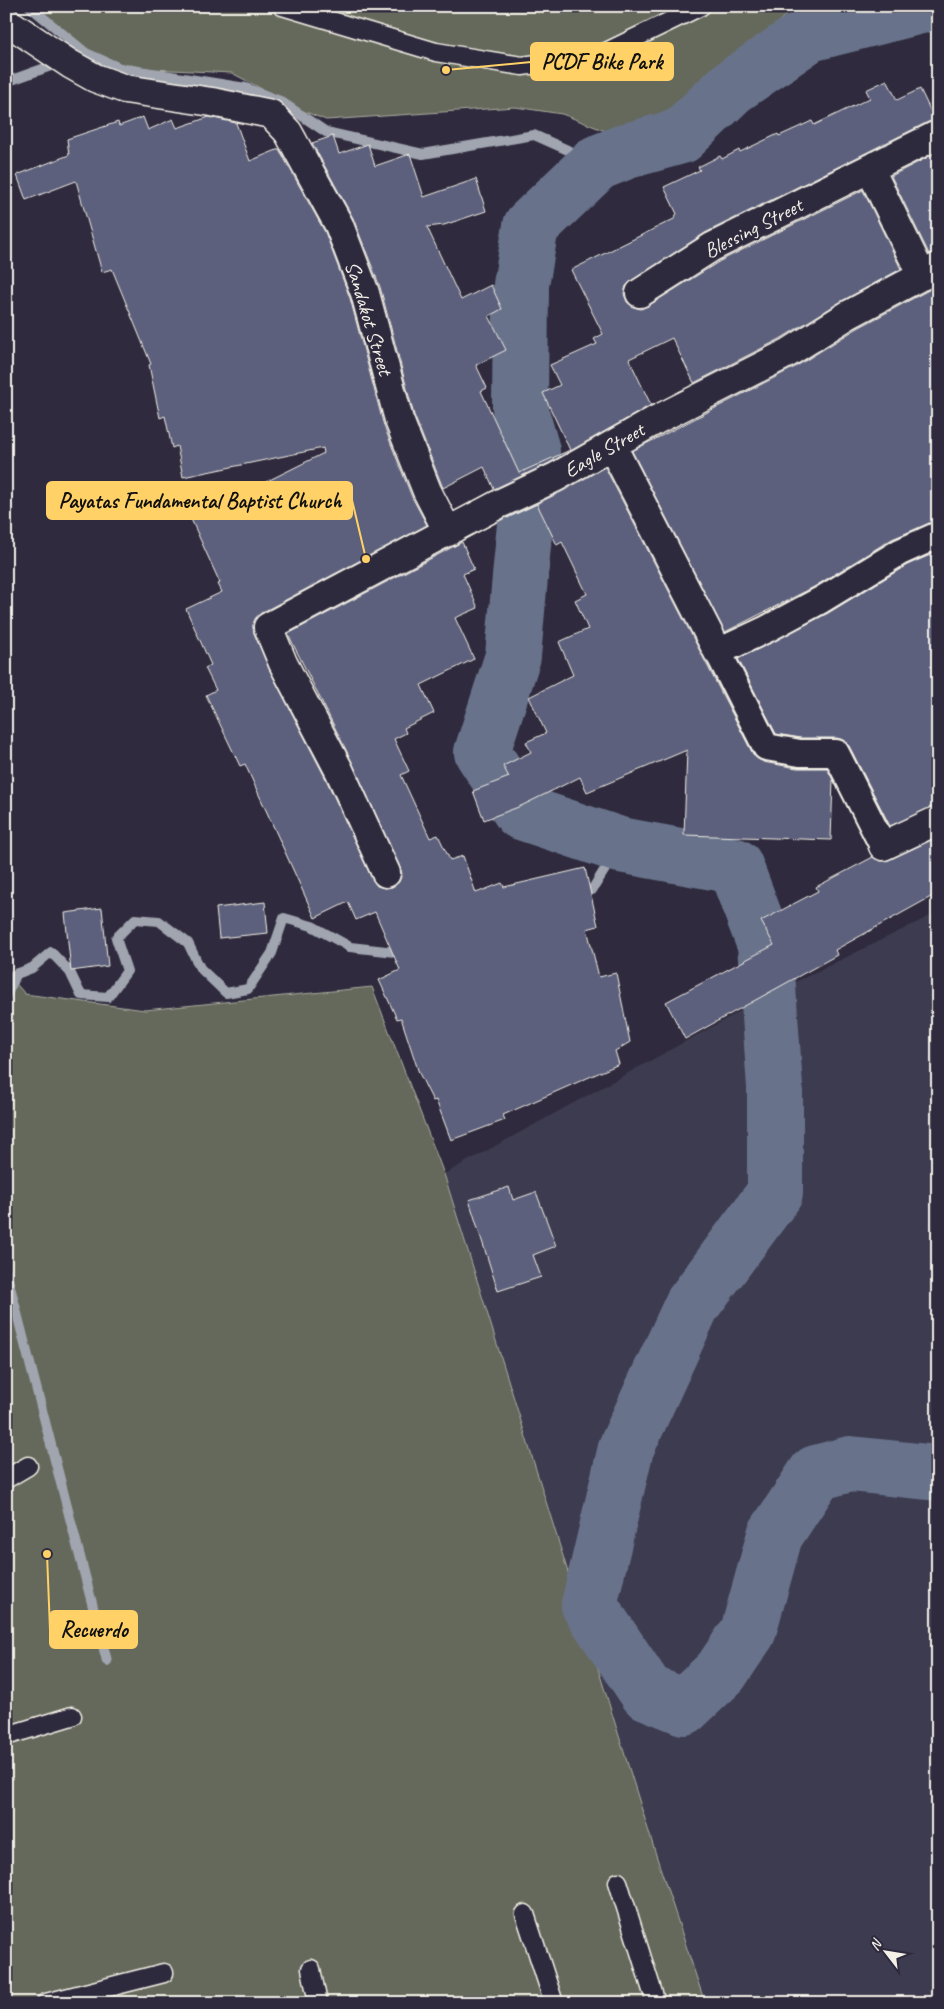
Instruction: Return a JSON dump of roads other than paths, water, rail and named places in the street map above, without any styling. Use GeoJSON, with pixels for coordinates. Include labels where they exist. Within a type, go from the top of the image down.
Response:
{"type":"FeatureCollection","features":[{"type":"Feature","properties":{"kind":"street","name":"Sandakot Street"},"geometry":{"type":"LineString","coordinates":[[6,21],[70,64],[95,78],[125,89],[212,102],[271,114],[288,132],[339,226],[365,293],[399,420],[427,490],[448,532]]}},
{"type":"Feature","properties":{"kind":"street","name":"Blessing Street"},"geometry":{"type":"LineString","coordinates":[[640,293],[712,247],[935,136]]}},
{"type":"Feature","properties":{"kind":"street"},"geometry":{"type":"LineString","coordinates":[[870,168],[930,271]]}},
{"type":"Feature","properties":{"kind":"street","name":"Eagle Street"},"geometry":{"type":"LineString","coordinates":[[386,872],[339,770],[283,663],[268,627],[501,504],[556,478],[656,420],[788,353],[848,315],[930,271]]}},
{"type":"Feature","properties":{"kind":"street"},"geometry":{"type":"LineString","coordinates":[[612,446],[766,747],[800,753],[836,753],[883,846],[938,820]]}},
{"type":"Feature","properties":{"kind":"street"},"geometry":{"type":"LineString","coordinates":[[718,652],[806,609],[847,587],[900,552],[938,535]]}},
{"type":"Feature","properties":{"kind":"lane"},"geometry":{"type":"LineString","coordinates":[[282,6],[436,52],[522,66],[598,56],[702,6]]}},
{"type":"Feature","properties":{"kind":"lane"},"geometry":{"type":"LineString","coordinates":[[6,1478],[28,1466]]}},
{"type":"Feature","properties":{"kind":"lane"},"geometry":{"type":"LineString","coordinates":[[6,1736],[72,1716]]}},
{"type":"Feature","properties":{"kind":"lane"},"geometry":{"type":"LineString","coordinates":[[618,1882],[656,2003]]}},
{"type":"Feature","properties":{"kind":"lane"},"geometry":{"type":"LineString","coordinates":[[525,1914],[554,2003]]}},
{"type":"Feature","properties":{"kind":"lane"},"geometry":{"type":"LineString","coordinates":[[311,1969],[318,2003]]}},
{"type":"Feature","properties":{"kind":"lane"},"geometry":{"type":"LineString","coordinates":[[46,2003],[164,1973]]}},
{"type":"Feature","properties":{"kind":"waterway"},"geometry":{"type":"LineString","coordinates":[[29,6],[86,53],[120,68],[246,88],[280,101],[326,132],[423,154],[534,135],[597,163]]}},
{"type":"Feature","properties":{"kind":"waterway"},"geometry":{"type":"LineString","coordinates":[[920,6],[809,34],[731,88],[681,136],[627,151],[597,163],[531,226],[521,285],[520,409],[532,451],[513,656],[482,752],[521,812],[620,845],[735,866],[765,945],[775,1087],[775,1193],[692,1305],[626,1448],[589,1605],[647,1692],[684,1707],[721,1672],[748,1632],[775,1535],[816,1473],[850,1464],[938,1473]]}},
{"type":"Feature","properties":{"kind":"waterway"},"geometry":{"type":"LineString","coordinates":[[6,82],[62,62]]}},
{"type":"Feature","properties":{"kind":"waterway"},"geometry":{"type":"LineString","coordinates":[[578,896],[592,890],[620,845]]}},
{"type":"Feature","properties":{"kind":"waterway"},"geometry":{"type":"LineString","coordinates":[[6,978],[32,968],[51,952],[70,972],[81,995],[108,997],[127,971],[116,938],[135,919],[159,921],[188,943],[200,968],[226,993],[248,989],[272,953],[284,918],[312,926],[350,947],[404,953]]}},
{"type":"Feature","properties":{"kind":"waterway"},"geometry":{"type":"LineString","coordinates":[[6,996],[17,973]]}},
{"type":"Feature","properties":{"kind":"waterway"},"geometry":{"type":"LineString","coordinates":[[6,1271],[107,1661]]}},
{"type":"Feature","properties":{"kind":"place","name":"PCDF Bike Park"},"geometry":{"type":"Point","coordinates":[446,70]}},
{"type":"Feature","properties":{"kind":"place","name":"Payatas Fundamental Baptist Church"},"geometry":{"type":"Point","coordinates":[366,559]}},
{"type":"Feature","properties":{"kind":"place","name":"Recuerdo"},"geometry":{"type":"Point","coordinates":[47,1554]}}]}
